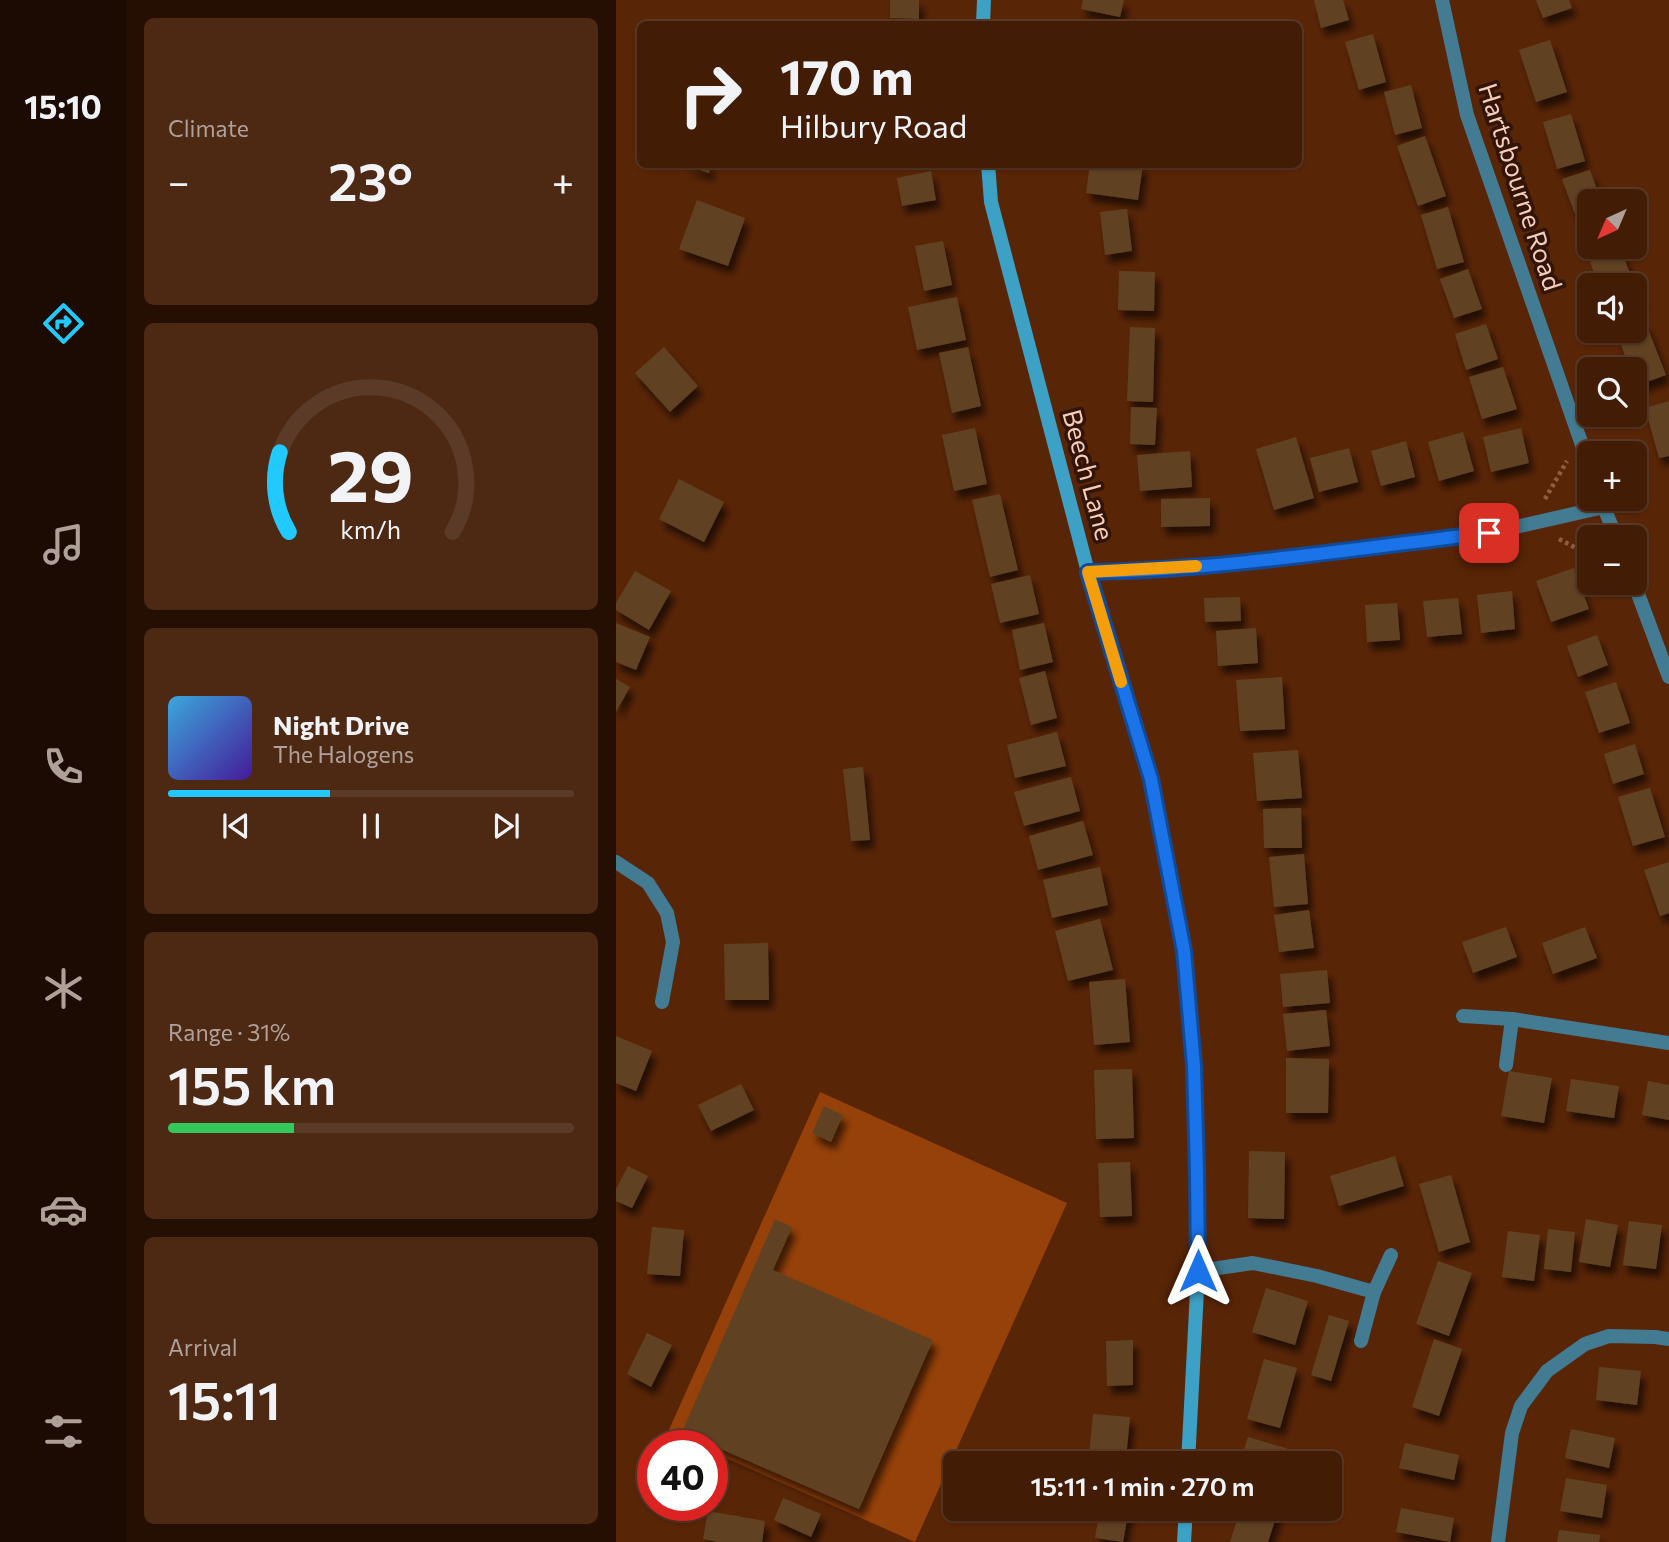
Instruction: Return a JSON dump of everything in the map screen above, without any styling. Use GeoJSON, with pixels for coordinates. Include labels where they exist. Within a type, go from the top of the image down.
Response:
{"type":"FeatureCollection","features":[{"type":"Feature","properties":{"kind":"street"},"geometry":{"type":"LineString","coordinates":[[983,21],[984,0]]}},
{"type":"Feature","properties":{"kind":"street","name":"Hartsbourne Road"},"geometry":{"type":"LineString","coordinates":[[1442,0],[1466,116],[1581,441]]}},
{"type":"Feature","properties":{"kind":"street","name":"Beech Lane"},"geometry":{"type":"LineString","coordinates":[[988,168],[991,202],[1088,572],[1151,779],[1184,951],[1194,1066],[1198,1271],[1189,1451]]}},
{"type":"Feature","properties":{"kind":"street"},"geometry":{"type":"LineString","coordinates":[[1088,572],[1172,568],[1489,533],[1577,510]]}},
{"type":"Feature","properties":{"kind":"street"},"geometry":{"type":"LineString","coordinates":[[1638,595],[1669,677]]}},
{"type":"Feature","properties":{"kind":"street"},"geometry":{"type":"LineString","coordinates":[[616,862],[648,883],[667,914],[673,942],[662,1002]]}},
{"type":"Feature","properties":{"kind":"street"},"geometry":{"type":"LineString","coordinates":[[1463,1016],[1512,1019],[1669,1044]]}},
{"type":"Feature","properties":{"kind":"street"},"geometry":{"type":"LineString","coordinates":[[1506,1065],[1512,1019]]}},
{"type":"Feature","properties":{"kind":"street"},"geometry":{"type":"LineString","coordinates":[[1361,1341],[1374,1292],[1391,1255]]}},
{"type":"Feature","properties":{"kind":"street"},"geometry":{"type":"LineString","coordinates":[[1198,1271],[1253,1264],[1317,1276],[1374,1292]]}},
{"type":"Feature","properties":{"kind":"street"},"geometry":{"type":"LineString","coordinates":[[1498,1542],[1512,1433],[1521,1406],[1547,1371],[1585,1344],[1609,1336],[1669,1339]]}},
{"type":"Feature","properties":{"kind":"street"},"geometry":{"type":"LineString","coordinates":[[1184,1542],[1185,1521]]}},
{"type":"Feature","properties":{"kind":"shaded area"},"geometry":{"type":"Polygon","coordinates":[[[820,1092],[1067,1203],[956,1451],[943,1451],[943,1480],[915,1542],[728,1459],[728,1430],[669,1430],[820,1092]]]}},
{"type":"Feature","properties":{"kind":"building"},"geometry":{"type":"Polygon","coordinates":[[[890,0],[919,0],[919,19],[890,18],[890,0]]]}},
{"type":"Feature","properties":{"kind":"building"},"geometry":{"type":"Polygon","coordinates":[[[1083,0],[1124,0],[1120,17],[1081,9],[1083,0]]]}},
{"type":"Feature","properties":{"kind":"building"},"geometry":{"type":"Polygon","coordinates":[[[1314,0],[1343,0],[1349,20],[1321,28],[1314,0]]]}},
{"type":"Feature","properties":{"kind":"building"},"geometry":{"type":"Polygon","coordinates":[[[1536,0],[1569,0],[1572,8],[1543,18],[1536,0]]]}},
{"type":"Feature","properties":{"kind":"building"},"geometry":{"type":"Polygon","coordinates":[[[1373,34],[1386,82],[1359,90],[1345,42],[1373,34]]]}},
{"type":"Feature","properties":{"kind":"building"},"geometry":{"type":"Polygon","coordinates":[[[1550,40],[1567,92],[1536,102],[1519,50],[1550,40]]]}},
{"type":"Feature","properties":{"kind":"building"},"geometry":{"type":"Polygon","coordinates":[[[1411,85],[1422,128],[1395,135],[1384,92],[1411,85]]]}},
{"type":"Feature","properties":{"kind":"building"},"geometry":{"type":"Polygon","coordinates":[[[1571,114],[1585,161],[1557,169],[1543,122],[1571,114]]]}},
{"type":"Feature","properties":{"kind":"building"},"geometry":{"type":"Polygon","coordinates":[[[1425,136],[1446,196],[1418,206],[1397,146],[1425,136]]]}},
{"type":"Feature","properties":{"kind":"building"},"geometry":{"type":"Polygon","coordinates":[[[694,168],[710,168],[709,173],[694,168]]]}},
{"type":"Feature","properties":{"kind":"building"},"geometry":{"type":"Polygon","coordinates":[[[1089,168],[1142,168],[1138,200],[1086,193],[1089,168]]]}},
{"type":"Feature","properties":{"kind":"building"},"geometry":{"type":"Polygon","coordinates":[[[1590,170],[1597,189],[1577,189],[1577,219],[1562,179],[1590,170]]]}},
{"type":"Feature","properties":{"kind":"building"},"geometry":{"type":"Polygon","coordinates":[[[931,171],[936,200],[902,206],[897,178],[931,171]]]}},
{"type":"Feature","properties":{"kind":"building"},"geometry":{"type":"Polygon","coordinates":[[[697,200],[745,218],[728,266],[679,249],[697,200]]]}},
{"type":"Feature","properties":{"kind":"building"},"geometry":{"type":"Polygon","coordinates":[[[1448,207],[1464,262],[1437,269],[1421,215],[1448,207]]]}},
{"type":"Feature","properties":{"kind":"building"},"geometry":{"type":"Polygon","coordinates":[[[1127,209],[1132,251],[1105,255],[1100,212],[1127,209]]]}},
{"type":"Feature","properties":{"kind":"building"},"geometry":{"type":"Polygon","coordinates":[[[943,241],[952,285],[924,291],[915,246],[943,241]]]}},
{"type":"Feature","properties":{"kind":"building"},"geometry":{"type":"Polygon","coordinates":[[[1598,259],[1624,259],[1630,273],[1594,273],[1590,262],[1598,259]]]}},
{"type":"Feature","properties":{"kind":"building"},"geometry":{"type":"Polygon","coordinates":[[[1468,269],[1482,309],[1454,318],[1440,279],[1468,269]]]}},
{"type":"Feature","properties":{"kind":"building"},"geometry":{"type":"Polygon","coordinates":[[[1119,271],[1155,272],[1154,311],[1118,310],[1119,271]]]}},
{"type":"Feature","properties":{"kind":"building"},"geometry":{"type":"Polygon","coordinates":[[[957,297],[966,340],[917,350],[908,307],[957,297]]]}},
{"type":"Feature","properties":{"kind":"building"},"geometry":{"type":"Polygon","coordinates":[[[1486,324],[1498,359],[1466,370],[1455,334],[1486,324]]]}},
{"type":"Feature","properties":{"kind":"building"},"geometry":{"type":"Polygon","coordinates":[[[1130,327],[1155,328],[1153,402],[1127,401],[1130,327]]]}},
{"type":"Feature","properties":{"kind":"building"},"geometry":{"type":"Polygon","coordinates":[[[1647,327],[1666,375],[1647,382],[1647,357],[1626,357],[1620,343],[1647,343],[1647,327]]]}},
{"type":"Feature","properties":{"kind":"building"},"geometry":{"type":"Polygon","coordinates":[[[664,347],[698,386],[670,412],[635,373],[664,347]]]}},
{"type":"Feature","properties":{"kind":"building"},"geometry":{"type":"Polygon","coordinates":[[[968,347],[981,406],[952,413],[939,353],[968,347]]]}},
{"type":"Feature","properties":{"kind":"building"},"geometry":{"type":"Polygon","coordinates":[[[1503,367],[1517,409],[1482,419],[1469,377],[1503,367]]]}},
{"type":"Feature","properties":{"kind":"building"},"geometry":{"type":"Polygon","coordinates":[[[1669,401],[1669,456],[1659,458],[1647,407],[1669,401]]]}},
{"type":"Feature","properties":{"kind":"building"},"geometry":{"type":"Polygon","coordinates":[[[1131,407],[1157,408],[1155,445],[1130,444],[1131,407]]]}},
{"type":"Feature","properties":{"kind":"building"},"geometry":{"type":"Polygon","coordinates":[[[975,428],[987,484],[954,491],[942,435],[975,428]]]}},
{"type":"Feature","properties":{"kind":"building"},"geometry":{"type":"Polygon","coordinates":[[[1521,428],[1529,463],[1491,472],[1483,437],[1521,428]]]}},
{"type":"Feature","properties":{"kind":"building"},"geometry":{"type":"Polygon","coordinates":[[[1463,432],[1474,471],[1439,481],[1428,442],[1463,432]]]}},
{"type":"Feature","properties":{"kind":"building"},"geometry":{"type":"Polygon","coordinates":[[[1296,437],[1314,498],[1274,510],[1256,449],[1296,437]]]}},
{"type":"Feature","properties":{"kind":"building"},"geometry":{"type":"Polygon","coordinates":[[[1406,441],[1415,477],[1381,486],[1371,451],[1406,441]]]}},
{"type":"Feature","properties":{"kind":"building"},"geometry":{"type":"Polygon","coordinates":[[[1349,448],[1358,482],[1319,492],[1310,458],[1349,448]]]}},
{"type":"Feature","properties":{"kind":"building"},"geometry":{"type":"Polygon","coordinates":[[[1190,451],[1192,487],[1140,491],[1137,455],[1190,451]]]}},
{"type":"Feature","properties":{"kind":"building"},"geometry":{"type":"Polygon","coordinates":[[[679,479],[724,502],[704,542],[659,519],[679,479]]]}},
{"type":"Feature","properties":{"kind":"building"},"geometry":{"type":"Polygon","coordinates":[[[1000,494],[1018,570],[990,577],[972,500],[1000,494]]]}},
{"type":"Feature","properties":{"kind":"building"},"geometry":{"type":"Polygon","coordinates":[[[1210,498],[1210,526],[1161,527],[1161,499],[1210,498]]]}},
{"type":"Feature","properties":{"kind":"building"},"geometry":{"type":"Polygon","coordinates":[[[1574,568],[1577,595],[1584,595],[1589,609],[1551,622],[1536,581],[1574,568]]]}},
{"type":"Feature","properties":{"kind":"building"},"geometry":{"type":"Polygon","coordinates":[[[635,571],[671,591],[649,630],[616,610],[616,603],[635,571]]]}},
{"type":"Feature","properties":{"kind":"building"},"geometry":{"type":"Polygon","coordinates":[[[1030,575],[1039,614],[1000,623],[991,584],[1030,575]]]}},
{"type":"Feature","properties":{"kind":"building"},"geometry":{"type":"Polygon","coordinates":[[[1512,591],[1515,629],[1481,633],[1477,595],[1512,591]]]}},
{"type":"Feature","properties":{"kind":"building"},"geometry":{"type":"Polygon","coordinates":[[[1240,597],[1241,621],[1205,622],[1204,598],[1240,597]]]}},
{"type":"Feature","properties":{"kind":"building"},"geometry":{"type":"Polygon","coordinates":[[[1458,598],[1462,634],[1427,637],[1423,601],[1458,598]]]}},
{"type":"Feature","properties":{"kind":"building"},"geometry":{"type":"Polygon","coordinates":[[[1397,603],[1400,640],[1367,642],[1365,605],[1397,603]]]}},
{"type":"Feature","properties":{"kind":"building"},"geometry":{"type":"Polygon","coordinates":[[[616,623],[650,637],[636,670],[616,662],[616,623]]]}},
{"type":"Feature","properties":{"kind":"building"},"geometry":{"type":"Polygon","coordinates":[[[1044,623],[1053,662],[1020,670],[1012,630],[1044,623]]]}},
{"type":"Feature","properties":{"kind":"building"},"geometry":{"type":"Polygon","coordinates":[[[1256,628],[1258,663],[1218,666],[1216,631],[1256,628]]]}},
{"type":"Feature","properties":{"kind":"building"},"geometry":{"type":"Polygon","coordinates":[[[1597,635],[1608,665],[1578,677],[1567,646],[1597,635]]]}},
{"type":"Feature","properties":{"kind":"building"},"geometry":{"type":"Polygon","coordinates":[[[1045,671],[1057,718],[1031,725],[1019,678],[1045,671]]]}},
{"type":"Feature","properties":{"kind":"building"},"geometry":{"type":"Polygon","coordinates":[[[1282,677],[1285,729],[1240,731],[1236,680],[1282,677]]]}},
{"type":"Feature","properties":{"kind":"building"},"geometry":{"type":"Polygon","coordinates":[[[616,679],[630,687],[616,712],[616,679]]]}},
{"type":"Feature","properties":{"kind":"building"},"geometry":{"type":"Polygon","coordinates":[[[1616,682],[1630,723],[1599,733],[1585,692],[1616,682]]]}},
{"type":"Feature","properties":{"kind":"building"},"geometry":{"type":"Polygon","coordinates":[[[1057,732],[1066,766],[1015,778],[1007,745],[1057,732]]]}},
{"type":"Feature","properties":{"kind":"building"},"geometry":{"type":"Polygon","coordinates":[[[1635,744],[1644,774],[1613,784],[1604,754],[1635,744]]]}},
{"type":"Feature","properties":{"kind":"building"},"geometry":{"type":"Polygon","coordinates":[[[1298,750],[1302,798],[1257,801],[1253,753],[1298,750]]]}},
{"type":"Feature","properties":{"kind":"building"},"geometry":{"type":"Polygon","coordinates":[[[863,767],[870,840],[851,841],[843,769],[863,767]]]}},
{"type":"Feature","properties":{"kind":"building"},"geometry":{"type":"Polygon","coordinates":[[[1071,777],[1080,811],[1024,826],[1014,792],[1071,777]]]}},
{"type":"Feature","properties":{"kind":"building"},"geometry":{"type":"Polygon","coordinates":[[[1650,788],[1665,837],[1633,846],[1618,797],[1650,788]]]}},
{"type":"Feature","properties":{"kind":"building"},"geometry":{"type":"Polygon","coordinates":[[[1301,808],[1302,848],[1264,848],[1263,809],[1301,808]]]}},
{"type":"Feature","properties":{"kind":"building"},"geometry":{"type":"Polygon","coordinates":[[[1083,821],[1093,855],[1038,870],[1029,836],[1083,821]]]}},
{"type":"Feature","properties":{"kind":"building"},"geometry":{"type":"Polygon","coordinates":[[[1304,854],[1308,904],[1274,907],[1269,857],[1304,854]]]}},
{"type":"Feature","properties":{"kind":"building"},"geometry":{"type":"Polygon","coordinates":[[[1669,862],[1669,913],[1660,916],[1644,870],[1669,862]]]}},
{"type":"Feature","properties":{"kind":"building"},"geometry":{"type":"Polygon","coordinates":[[[1100,867],[1108,905],[1052,918],[1043,880],[1100,867]]]}},
{"type":"Feature","properties":{"kind":"building"},"geometry":{"type":"Polygon","coordinates":[[[1309,910],[1314,948],[1279,952],[1274,915],[1309,910]]]}},
{"type":"Feature","properties":{"kind":"building"},"geometry":{"type":"Polygon","coordinates":[[[1100,919],[1113,970],[1068,981],[1055,931],[1100,919]]]}},
{"type":"Feature","properties":{"kind":"building"},"geometry":{"type":"Polygon","coordinates":[[[1506,927],[1517,957],[1473,973],[1462,942],[1506,927]]]}},
{"type":"Feature","properties":{"kind":"building"},"geometry":{"type":"Polygon","coordinates":[[[1585,927],[1597,958],[1553,974],[1542,943],[1585,927]]]}},
{"type":"Feature","properties":{"kind":"building"},"geometry":{"type":"Polygon","coordinates":[[[768,943],[769,1000],[725,1000],[724,944],[768,943]]]}},
{"type":"Feature","properties":{"kind":"building"},"geometry":{"type":"Polygon","coordinates":[[[1327,970],[1330,1003],[1283,1007],[1280,974],[1327,970]]]}},
{"type":"Feature","properties":{"kind":"building"},"geometry":{"type":"Polygon","coordinates":[[[1125,979],[1130,1042],[1094,1045],[1089,982],[1125,979]]]}},
{"type":"Feature","properties":{"kind":"building"},"geometry":{"type":"Polygon","coordinates":[[[1326,1010],[1330,1046],[1287,1051],[1283,1014],[1326,1010]]]}},
{"type":"Feature","properties":{"kind":"building"},"geometry":{"type":"Polygon","coordinates":[[[616,1036],[652,1051],[636,1091],[616,1083],[616,1036]]]}},
{"type":"Feature","properties":{"kind":"building"},"geometry":{"type":"Polygon","coordinates":[[[1286,1058],[1329,1059],[1328,1113],[1286,1113],[1286,1058]]]}},
{"type":"Feature","properties":{"kind":"building"},"geometry":{"type":"Polygon","coordinates":[[[1132,1069],[1134,1138],[1096,1139],[1094,1070],[1132,1069]]]}},
{"type":"Feature","properties":{"kind":"building"},"geometry":{"type":"Polygon","coordinates":[[[1509,1071],[1552,1078],[1544,1123],[1501,1116],[1509,1071]]]}},
{"type":"Feature","properties":{"kind":"building"},"geometry":{"type":"Polygon","coordinates":[[[1571,1079],[1619,1086],[1614,1118],[1566,1111],[1571,1079]]]}},
{"type":"Feature","properties":{"kind":"building"},"geometry":{"type":"Polygon","coordinates":[[[1648,1081],[1669,1085],[1669,1120],[1642,1115],[1648,1081]]]}},
{"type":"Feature","properties":{"kind":"building"},"geometry":{"type":"Polygon","coordinates":[[[741,1084],[754,1110],[711,1131],[698,1105],[741,1084]]]}},
{"type":"Feature","properties":{"kind":"building"},"geometry":{"type":"Polygon","coordinates":[[[824,1106],[843,1115],[831,1142],[812,1133],[824,1106]]]}},
{"type":"Feature","properties":{"kind":"building"},"geometry":{"type":"Polygon","coordinates":[[[1249,1151],[1285,1152],[1284,1219],[1248,1218],[1249,1151]]]}},
{"type":"Feature","properties":{"kind":"building"},"geometry":{"type":"Polygon","coordinates":[[[1395,1156],[1404,1186],[1339,1206],[1330,1176],[1395,1156]]]}},
{"type":"Feature","properties":{"kind":"building"},"geometry":{"type":"Polygon","coordinates":[[[1130,1162],[1132,1216],[1100,1217],[1098,1163],[1130,1162]]]}},
{"type":"Feature","properties":{"kind":"building"},"geometry":{"type":"Polygon","coordinates":[[[628,1166],[648,1176],[632,1208],[616,1201],[616,1189],[628,1166]]]}},
{"type":"Feature","properties":{"kind":"building"},"geometry":{"type":"Polygon","coordinates":[[[1451,1175],[1470,1242],[1439,1252],[1419,1184],[1451,1175]]]}},
{"type":"Feature","properties":{"kind":"building"},"geometry":{"type":"Polygon","coordinates":[[[775,1219],[792,1227],[773,1270],[933,1340],[859,1509],[728,1452],[728,1430],[683,1430],[775,1219]]]}},
{"type":"Feature","properties":{"kind":"building"},"geometry":{"type":"Polygon","coordinates":[[[1586,1219],[1618,1225],[1610,1267],[1579,1262],[1586,1219]]]}},
{"type":"Feature","properties":{"kind":"building"},"geometry":{"type":"Polygon","coordinates":[[[1629,1221],[1662,1225],[1656,1269],[1623,1265],[1629,1221]]]}},
{"type":"Feature","properties":{"kind":"building"},"geometry":{"type":"Polygon","coordinates":[[[652,1227],[684,1230],[680,1276],[647,1274],[652,1227]]]}},
{"type":"Feature","properties":{"kind":"building"},"geometry":{"type":"Polygon","coordinates":[[[1548,1229],[1575,1232],[1571,1272],[1544,1269],[1548,1229]]]}},
{"type":"Feature","properties":{"kind":"building"},"geometry":{"type":"Polygon","coordinates":[[[1508,1231],[1540,1235],[1534,1281],[1502,1277],[1508,1231]]]}},
{"type":"Feature","properties":{"kind":"building"},"geometry":{"type":"Polygon","coordinates":[[[1438,1261],[1472,1273],[1449,1336],[1416,1324],[1438,1261]]]}},
{"type":"Feature","properties":{"kind":"building"},"geometry":{"type":"Polygon","coordinates":[[[1266,1288],[1308,1301],[1295,1345],[1252,1332],[1266,1288]]]}},
{"type":"Feature","properties":{"kind":"building"},"geometry":{"type":"Polygon","coordinates":[[[1329,1315],[1349,1321],[1331,1381],[1311,1375],[1329,1315]]]}},
{"type":"Feature","properties":{"kind":"building"},"geometry":{"type":"Polygon","coordinates":[[[647,1333],[672,1345],[651,1387],[627,1374],[647,1333]]]}},
{"type":"Feature","properties":{"kind":"building"},"geometry":{"type":"Polygon","coordinates":[[[1434,1339],[1462,1349],[1439,1416],[1412,1407],[1434,1339]]]}},
{"type":"Feature","properties":{"kind":"building"},"geometry":{"type":"Polygon","coordinates":[[[1133,1340],[1133,1385],[1107,1386],[1106,1341],[1133,1340]]]}},
{"type":"Feature","properties":{"kind":"building"},"geometry":{"type":"Polygon","coordinates":[[[1264,1359],[1297,1368],[1280,1428],[1247,1419],[1264,1359]]]}},
{"type":"Feature","properties":{"kind":"building"},"geometry":{"type":"Polygon","coordinates":[[[1599,1367],[1641,1371],[1637,1405],[1596,1400],[1599,1367]]]}},
{"type":"Feature","properties":{"kind":"building"},"geometry":{"type":"Polygon","coordinates":[[[1093,1414],[1130,1417],[1127,1451],[1089,1451],[1093,1414]]]}},
{"type":"Feature","properties":{"kind":"building"},"geometry":{"type":"Polygon","coordinates":[[[1571,1429],[1615,1438],[1609,1468],[1565,1458],[1571,1429]]]}},
{"type":"Feature","properties":{"kind":"building"},"geometry":{"type":"Polygon","coordinates":[[[1248,1437],[1295,1451],[1244,1451],[1248,1437]]]}},
{"type":"Feature","properties":{"kind":"building"},"geometry":{"type":"Polygon","coordinates":[[[1405,1443],[1459,1455],[1454,1480],[1399,1468],[1405,1443]]]}},
{"type":"Feature","properties":{"kind":"building"},"geometry":{"type":"Polygon","coordinates":[[[1566,1478],[1607,1485],[1602,1518],[1560,1511],[1566,1478]]]}},
{"type":"Feature","properties":{"kind":"building"},"geometry":{"type":"Polygon","coordinates":[[[783,1498],[821,1514],[811,1537],[774,1520],[783,1498]]]}},
{"type":"Feature","properties":{"kind":"building"},"geometry":{"type":"Polygon","coordinates":[[[1401,1508],[1454,1518],[1450,1542],[1396,1532],[1401,1508]]]}},
{"type":"Feature","properties":{"kind":"building"},"geometry":{"type":"Polygon","coordinates":[[[728,1515],[765,1521],[762,1542],[718,1542],[703,1539],[706,1521],[728,1521],[728,1515]]]}},
{"type":"Feature","properties":{"kind":"building"},"geometry":{"type":"Polygon","coordinates":[[[1098,1521],[1127,1521],[1123,1542],[1095,1538],[1098,1521]]]}},
{"type":"Feature","properties":{"kind":"building"},"geometry":{"type":"Polygon","coordinates":[[[1237,1521],[1275,1521],[1268,1542],[1230,1542],[1237,1521]]]}},
{"type":"Feature","properties":{"kind":"building"},"geometry":{"type":"Polygon","coordinates":[[[1559,1530],[1600,1535],[1599,1542],[1557,1542],[1559,1530]]]}},
{"type":"Feature","properties":{"kind":"slow traffic"},"geometry":{"type":"LineString","coordinates":[[1121,682],[1088,572],[1196,566]]}},
{"type":"Feature","properties":{"kind":"route"},"geometry":{"type":"LineString","coordinates":[[1198,1271],[1194,1066],[1184,951],[1151,779],[1088,572],[1172,568],[1489,533]]}}]}
